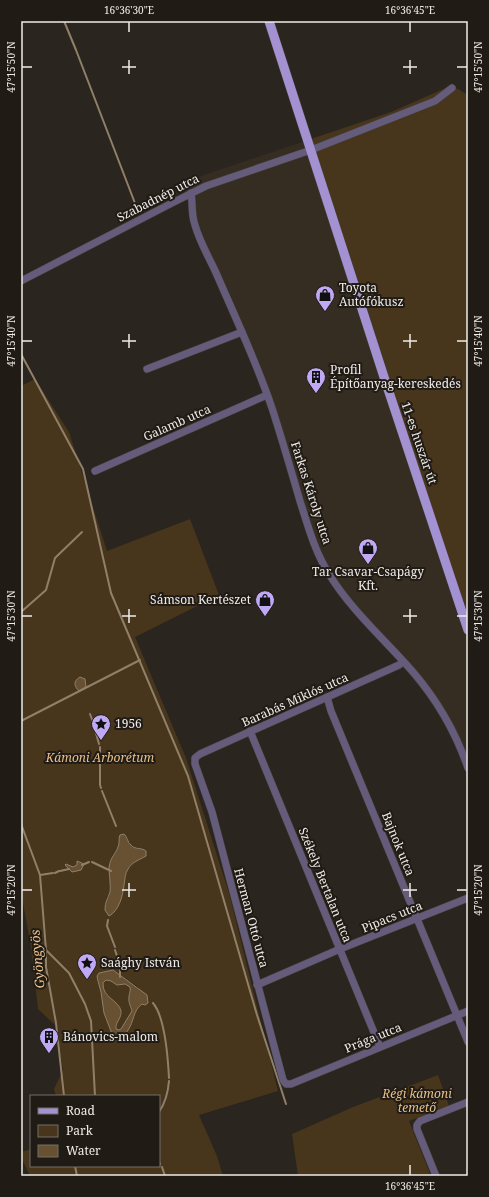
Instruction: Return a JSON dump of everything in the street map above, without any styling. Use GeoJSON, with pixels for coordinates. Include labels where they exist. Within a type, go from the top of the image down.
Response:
{"type":"FeatureCollection","features":[{"type":"Feature","properties":{"kind":"main road","name":"11-es huszár út"},"geometry":{"type":"LineString","coordinates":[[269,21],[384,377],[468,630]]}},
{"type":"Feature","properties":{"kind":"street","name":"Szabadnép utca"},"geometry":{"type":"LineString","coordinates":[[21,281],[191,193],[221,180],[311,150],[435,101],[452,88]]}},
{"type":"Feature","properties":{"kind":"street","name":"Farkas Károly utca"},"geometry":{"type":"LineString","coordinates":[[191,193],[192,213],[195,226],[242,332],[267,395],[308,526],[328,572],[341,592],[426,688],[445,716],[468,768]]}},
{"type":"Feature","properties":{"kind":"street"},"geometry":{"type":"LineString","coordinates":[[147,368],[242,332]]}},
{"type":"Feature","properties":{"kind":"street","name":"Galamb utca"},"geometry":{"type":"LineString","coordinates":[[95,471],[267,395]]}},
{"type":"Feature","properties":{"kind":"street","name":"Barabás Miklós utca"},"geometry":{"type":"LineString","coordinates":[[195,758],[200,754],[250,731],[399,666],[403,662]]}},
{"type":"Feature","properties":{"kind":"street","name":"Bajnok utca"},"geometry":{"type":"LineString","coordinates":[[327,697],[334,718],[468,1042]]}},
{"type":"Feature","properties":{"kind":"street","name":"Székely Bertalan utca"},"geometry":{"type":"LineString","coordinates":[[250,731],[380,1047]]}},
{"type":"Feature","properties":{"kind":"street","name":"Herman Ottó utca"},"geometry":{"type":"LineString","coordinates":[[195,758],[195,764],[212,812],[283,1080],[286,1084]]}},
{"type":"Feature","properties":{"kind":"street","name":"Pipacs utca"},"geometry":{"type":"LineString","coordinates":[[258,985],[340,949],[468,898]]}},
{"type":"Feature","properties":{"kind":"street","name":"Prága utca"},"geometry":{"type":"LineString","coordinates":[[286,1084],[291,1084],[468,1011]]}},
{"type":"Feature","properties":{"kind":"street"},"geometry":{"type":"LineString","coordinates":[[436,1176],[417,1129],[417,1125],[420,1121],[468,1102]]}},
{"type":"Feature","properties":{"kind":"shaded area"},"geometry":{"type":"Polygon","coordinates":[[[311,139],[468,615],[468,762],[447,716],[343,591],[336,582],[324,558],[184,184],[204,175],[311,139]]]}},
{"type":"Feature","properties":{"kind":"green space"},"geometry":{"type":"Polygon","coordinates":[[[448,87],[458,89],[468,95],[468,615],[407,442],[311,139],[391,112],[448,87]]]}},
{"type":"Feature","properties":{"kind":"green space","name":"Kámoni Arborétum"},"geometry":{"type":"Polygon","coordinates":[[[35,379],[69,432],[107,551],[190,519],[219,595],[135,637],[186,758],[229,893],[278,1091],[199,1115],[217,1156],[223,1176],[30,1176],[21,1157],[21,1152],[30,1149],[30,1167],[160,1167],[160,1095],[56,1095],[54,1089],[63,1070],[59,1049],[58,1028],[38,1009],[31,947],[21,892],[21,386],[35,379]],[[127,836],[118,839],[117,848],[112,856],[109,867],[110,891],[106,899],[122,894],[127,870],[133,862],[146,856],[146,851],[131,845],[127,836]],[[113,970],[99,973],[97,976],[114,1038],[142,1004],[138,987],[113,970]]]}},
{"type":"Feature","properties":{"kind":"green space"},"geometry":{"type":"Polygon","coordinates":[[[106,980],[117,985],[125,984],[130,987],[129,1001],[132,1011],[119,1030],[116,1029],[116,1027],[121,1011],[120,1007],[105,992],[103,983],[106,980]]]}},
{"type":"Feature","properties":{"kind":"green space","name":"Régi kámoni temető"},"geometry":{"type":"Polygon","coordinates":[[[438,1075],[449,1106],[409,1121],[431,1176],[298,1176],[292,1134],[353,1107],[438,1075]]]}},
{"type":"Feature","properties":{"kind":"water"},"geometry":{"type":"Polygon","coordinates":[[[80,677],[85,679],[86,687],[79,691],[75,684],[76,680],[80,677]]]}},
{"type":"Feature","properties":{"kind":"water"},"geometry":{"type":"Polygon","coordinates":[[[124,834],[133,847],[146,851],[146,856],[134,863],[128,869],[123,893],[118,907],[109,916],[105,910],[110,892],[109,867],[111,860],[119,846],[120,835],[124,834]]]}},
{"type":"Feature","properties":{"kind":"water"},"geometry":{"type":"Polygon","coordinates":[[[77,861],[84,864],[81,870],[72,872],[65,865],[66,864],[73,867],[77,865],[77,861]]]}},
{"type":"Feature","properties":{"kind":"water"},"geometry":{"type":"Polygon","coordinates":[[[113,970],[147,995],[148,1003],[145,1005],[142,1004],[137,1009],[130,1027],[120,1041],[114,1039],[104,1013],[97,976],[99,973],[113,970]],[[106,980],[103,983],[103,988],[108,996],[120,1007],[120,1018],[116,1024],[116,1029],[119,1030],[132,1011],[129,1001],[130,987],[125,984],[117,985],[106,980]]]}},
{"type":"Feature","properties":{"kind":"waterway"},"geometry":{"type":"LineString","coordinates":[[64,21],[138,211]]}},
{"type":"Feature","properties":{"kind":"waterway"},"geometry":{"type":"LineString","coordinates":[[21,354],[83,469],[111,593],[188,776],[257,1015],[286,1104]]}},
{"type":"Feature","properties":{"kind":"waterway"},"geometry":{"type":"LineString","coordinates":[[21,612],[46,590],[55,558],[82,532]]}},
{"type":"Feature","properties":{"kind":"waterway"},"geometry":{"type":"LineString","coordinates":[[21,721],[140,660]]}},
{"type":"Feature","properties":{"kind":"waterway"},"geometry":{"type":"LineString","coordinates":[[90,714],[93,722]]}},
{"type":"Feature","properties":{"kind":"waterway"},"geometry":{"type":"LineString","coordinates":[[94,726],[99,744]]}},
{"type":"Feature","properties":{"kind":"waterway"},"geometry":{"type":"LineString","coordinates":[[100,747],[101,788]]}},
{"type":"Feature","properties":{"kind":"waterway"},"geometry":{"type":"LineString","coordinates":[[102,791],[116,826]]}},
{"type":"Feature","properties":{"kind":"waterway","name":"Gyöngyös"},"geometry":{"type":"LineString","coordinates":[[21,824],[40,875],[46,967],[56,1023],[64,1095]]}},
{"type":"Feature","properties":{"kind":"waterway"},"geometry":{"type":"LineString","coordinates":[[82,865],[89,862]]}},
{"type":"Feature","properties":{"kind":"waterway"},"geometry":{"type":"LineString","coordinates":[[92,862],[111,871]]}},
{"type":"Feature","properties":{"kind":"waterway"},"geometry":{"type":"LineString","coordinates":[[60,871],[69,869]]}},
{"type":"Feature","properties":{"kind":"waterway"},"geometry":{"type":"LineString","coordinates":[[55,873],[59,871]]}},
{"type":"Feature","properties":{"kind":"waterway"},"geometry":{"type":"LineString","coordinates":[[40,875],[53,873]]}},
{"type":"Feature","properties":{"kind":"waterway"},"geometry":{"type":"LineString","coordinates":[[108,920],[107,926],[115,947]]}},
{"type":"Feature","properties":{"kind":"waterway"},"geometry":{"type":"LineString","coordinates":[[46,950],[69,973],[85,1004],[91,1021],[95,1095]]}},
{"type":"Feature","properties":{"kind":"waterway"},"geometry":{"type":"LineString","coordinates":[[115,950],[120,965],[120,977]]}},
{"type":"Feature","properties":{"kind":"waterway"},"geometry":{"type":"LineString","coordinates":[[153,1003],[157,1009],[163,1028],[167,1050],[169,1078]]}},
{"type":"Feature","properties":{"kind":"waterway"},"geometry":{"type":"LineString","coordinates":[[160,1110],[166,1097],[169,1081]]}},
{"type":"Feature","properties":{"kind":"waterway","name":"Gyöngyös"},"geometry":{"type":"LineString","coordinates":[[75,1167],[77,1176]]}},
{"type":"Feature","properties":{"kind":"waterway"},"geometry":{"type":"LineString","coordinates":[[162,1167],[165,1176]]}},
{"type":"Feature","properties":{"kind":"place","name":"Toyota Autófókusz"},"geometry":{"type":"Point","coordinates":[325,312]}},
{"type":"Feature","properties":{"kind":"place","name":"Profil Építőanyag-kereskedés"},"geometry":{"type":"Point","coordinates":[316,394]}},
{"type":"Feature","properties":{"kind":"place","name":"Tar Csavar-Csapágy Kft."},"geometry":{"type":"Point","coordinates":[368,565]}},
{"type":"Feature","properties":{"kind":"place","name":"Sámson Kertészet"},"geometry":{"type":"Point","coordinates":[265,617]}},
{"type":"Feature","properties":{"kind":"place","name":"1956"},"geometry":{"type":"Point","coordinates":[101,741]}},
{"type":"Feature","properties":{"kind":"place","name":"Saághy István"},"geometry":{"type":"Point","coordinates":[87,980]}},
{"type":"Feature","properties":{"kind":"place","name":"Bánovics-malom"},"geometry":{"type":"Point","coordinates":[49,1054]}}]}
